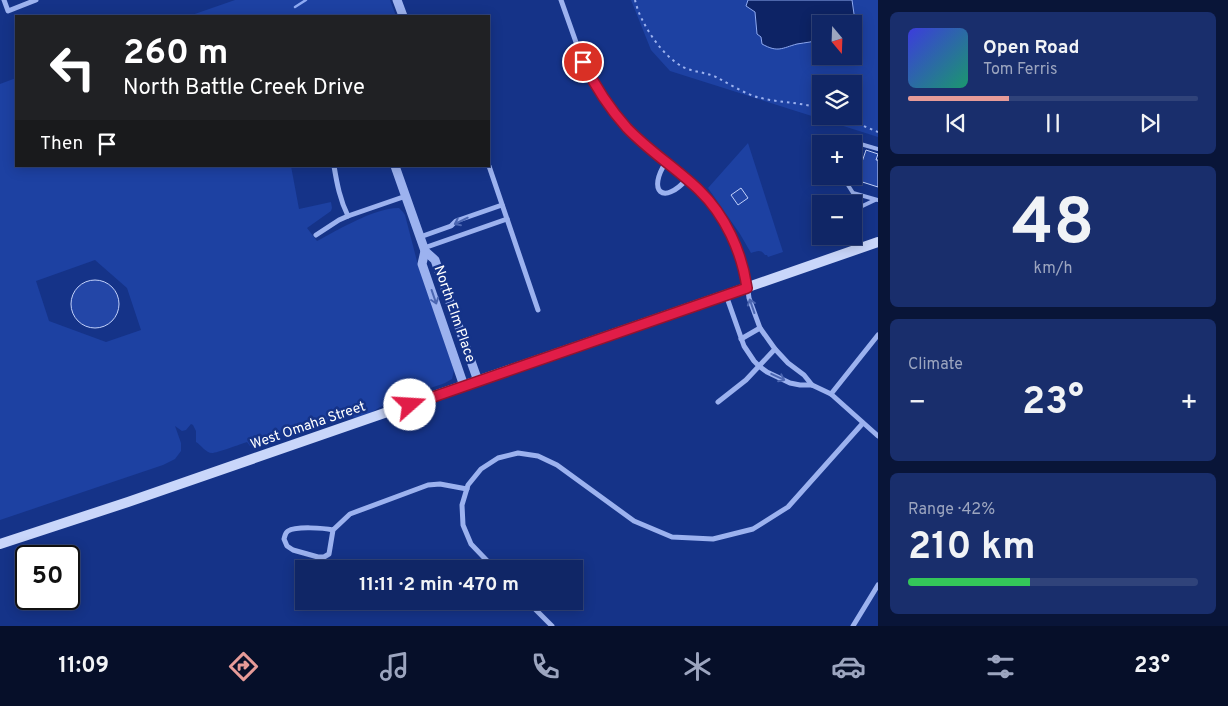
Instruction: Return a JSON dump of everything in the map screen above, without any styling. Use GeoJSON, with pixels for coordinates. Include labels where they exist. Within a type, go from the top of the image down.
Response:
{"type":"FeatureCollection","features":[{"type":"Feature","properties":{"kind":"main road","name":"West Omaha Street"},"geometry":{"type":"LineString","coordinates":[[0,544],[128,502],[878,242]]}},
{"type":"Feature","properties":{"kind":"street"},"geometry":{"type":"LineString","coordinates":[[4,0],[8,11],[36,0]]}},
{"type":"Feature","properties":{"kind":"street"},"geometry":{"type":"LineString","coordinates":[[397,0],[403,15]]}},
{"type":"Feature","properties":{"kind":"street"},"geometry":{"type":"LineString","coordinates":[[561,0],[583,62],[601,95],[627,128],[641,142],[687,179],[708,199],[723,221],[736,246],[746,276],[749,298],[760,328],[775,349],[788,363],[804,375],[812,385]]}},
{"type":"Feature","properties":{"kind":"street"},"geometry":{"type":"LineString","coordinates":[[666,162],[658,177],[657,187],[660,192],[671,192],[680,187],[687,179]]}},
{"type":"Feature","properties":{"kind":"street"},"geometry":{"type":"LineString","coordinates":[[334,167],[339,194],[348,216]]}},
{"type":"Feature","properties":{"kind":"street","name":"North Elm Place"},"geometry":{"type":"LineString","coordinates":[[396,167],[420,237],[425,249],[435,260],[478,381]]}},
{"type":"Feature","properties":{"kind":"street"},"geometry":{"type":"LineString","coordinates":[[489,167],[538,310]]}},
{"type":"Feature","properties":{"kind":"street"},"geometry":{"type":"LineString","coordinates":[[316,235],[348,216],[406,196]]}},
{"type":"Feature","properties":{"kind":"street"},"geometry":{"type":"LineString","coordinates":[[420,237],[452,226],[456,221],[502,206]]}},
{"type":"Feature","properties":{"kind":"street"},"geometry":{"type":"LineString","coordinates":[[425,249],[507,219]]}},
{"type":"Feature","properties":{"kind":"street","name":"North Elm Place"},"geometry":{"type":"LineString","coordinates":[[425,249],[422,264],[464,386]]}},
{"type":"Feature","properties":{"kind":"street"},"geometry":{"type":"LineString","coordinates":[[726,295],[741,339],[748,353],[759,366],[790,383],[812,385],[831,394],[878,436]]}},
{"type":"Feature","properties":{"kind":"street"},"geometry":{"type":"LineString","coordinates":[[741,339],[760,328]]}},
{"type":"Feature","properties":{"kind":"street"},"geometry":{"type":"LineString","coordinates":[[831,394],[878,336]]}},
{"type":"Feature","properties":{"kind":"street"},"geometry":{"type":"LineString","coordinates":[[718,402],[740,386],[775,349]]}},
{"type":"Feature","properties":{"kind":"street"},"geometry":{"type":"LineString","coordinates":[[486,560],[471,544],[463,525],[462,505],[468,487],[481,469],[498,458],[518,453],[538,456],[556,465],[634,521],[672,537],[713,540],[753,529],[788,507],[863,423]]}},
{"type":"Feature","properties":{"kind":"street"},"geometry":{"type":"LineString","coordinates":[[333,530],[324,528],[296,529],[288,531],[284,539],[287,546],[293,550],[324,557],[329,554],[333,530],[350,514],[428,485],[440,484],[468,487]]}},
{"type":"Feature","properties":{"kind":"street"},"geometry":{"type":"LineString","coordinates":[[853,626],[878,585]]}},
{"type":"Feature","properties":{"kind":"street"},"geometry":{"type":"LineString","coordinates":[[536,610],[552,626]]}},
{"type":"Feature","properties":{"kind":"lane"},"geometry":{"type":"LineString","coordinates":[[862,144],[878,149]]}},
{"type":"Feature","properties":{"kind":"lane"},"geometry":{"type":"LineString","coordinates":[[848,185],[853,193],[877,200]]}},
{"type":"Feature","properties":{"kind":"lane"},"geometry":{"type":"LineString","coordinates":[[862,207],[877,200]]}},
{"type":"Feature","properties":{"kind":"path"},"geometry":{"type":"LineString","coordinates":[[635,0],[638,12],[657,44],[668,56],[684,68],[709,74],[759,98],[812,106]]}},
{"type":"Feature","properties":{"kind":"path"},"geometry":{"type":"LineString","coordinates":[[859,125],[878,132]]}},
{"type":"Feature","properties":{"kind":"shaded area"},"geometry":{"type":"Polygon","coordinates":[[[235,0],[390,0],[396,15],[192,15],[235,0]]]}},
{"type":"Feature","properties":{"kind":"shaded area"},"geometry":{"type":"Polygon","coordinates":[[[631,0],[878,0],[878,137],[840,125],[862,125],[862,75],[812,75],[812,116],[670,71],[651,50],[631,0]]]}},
{"type":"Feature","properties":{"kind":"shaded area"},"geometry":{"type":"Polygon","coordinates":[[[748,0],[852,0],[854,14],[812,15],[812,41],[776,49],[762,44],[761,37],[757,34],[755,12],[746,6],[748,0]]]}},
{"type":"Feature","properties":{"kind":"shaded area"},"geometry":{"type":"Polygon","coordinates":[[[15,78],[15,167],[291,167],[299,209],[331,202],[331,211],[307,228],[317,241],[346,225],[379,211],[399,208],[403,212],[418,265],[454,370],[452,379],[394,400],[376,409],[371,414],[356,418],[346,415],[250,446],[247,442],[215,453],[208,452],[196,442],[196,431],[193,425],[191,424],[186,430],[182,431],[175,426],[181,443],[181,451],[175,459],[163,465],[0,520],[0,84],[15,78]],[[95,260],[36,281],[49,321],[106,342],[141,330],[127,288],[95,260]]]}},
{"type":"Feature","properties":{"kind":"shaded area"},"geometry":{"type":"Polygon","coordinates":[[[748,143],[783,252],[768,257],[760,251],[751,253],[708,188],[748,143]]]}},
{"type":"Feature","properties":{"kind":"building"},"geometry":{"type":"Polygon","coordinates":[[[866,150],[878,154],[876,160],[878,160],[878,187],[862,182],[862,162],[866,150]]]}},
{"type":"Feature","properties":{"kind":"building"},"geometry":{"type":"Polygon","coordinates":[[[741,188],[748,198],[738,205],[731,195],[741,188]]]}},
{"type":"Feature","properties":{"kind":"building"},"geometry":{"type":"Polygon","coordinates":[[[90,280],[100,280],[109,284],[115,290],[118,295],[118,313],[109,324],[100,328],[90,328],[81,324],[75,318],[71,309],[71,299],[75,290],[81,284],[90,280]]]}},
{"type":"Feature","properties":{"kind":"waterway"},"geometry":{"type":"LineString","coordinates":[[295,7],[306,0]]}},
{"type":"Feature","properties":{"kind":"route"},"geometry":{"type":"LineString","coordinates":[[410,405],[747,288],[746,276],[736,246],[723,221],[708,199],[627,128],[607,104],[583,62]]}}]}
